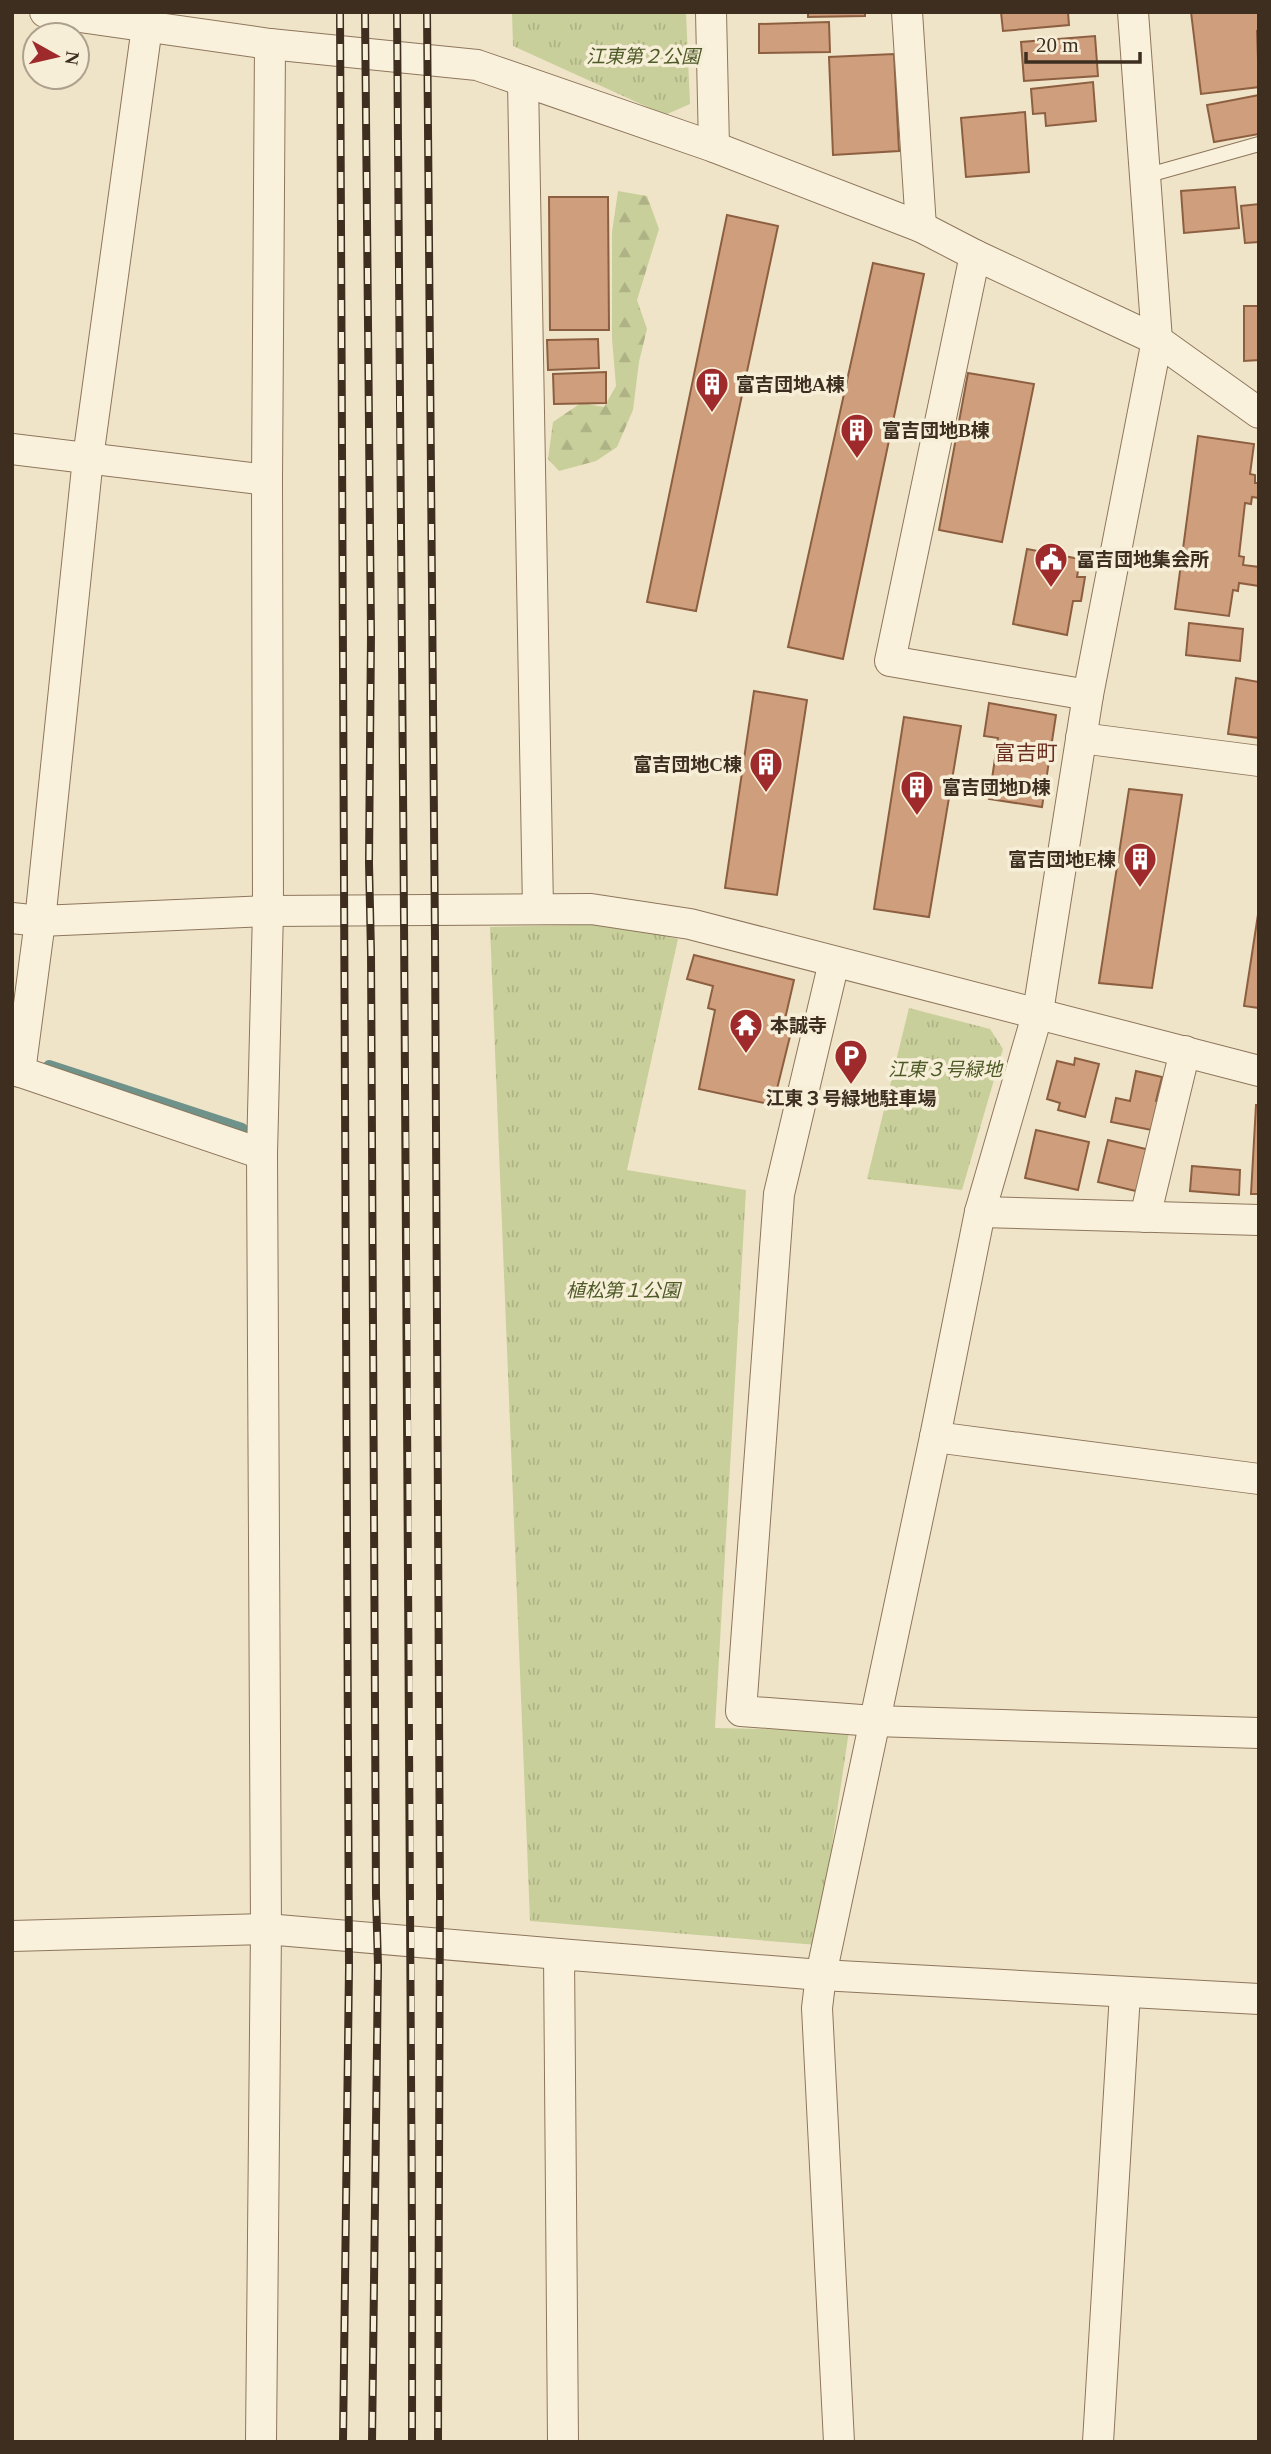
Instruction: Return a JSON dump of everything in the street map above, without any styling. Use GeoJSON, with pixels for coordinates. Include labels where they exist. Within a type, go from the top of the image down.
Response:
{"type":"FeatureCollection","features":[{"type":"Feature","properties":{"kind":"street"},"geometry":{"type":"LineString","coordinates":[[45,12],[148,20],[270,44],[477,65],[714,147],[921,227],[1157,340],[1259,413]]}},
{"type":"Feature","properties":{"kind":"street"},"geometry":{"type":"LineString","coordinates":[[711,12],[714,147]]}},
{"type":"Feature","properties":{"kind":"street"},"geometry":{"type":"LineString","coordinates":[[906,12],[921,227]]}},
{"type":"Feature","properties":{"kind":"street"},"geometry":{"type":"LineString","coordinates":[[839,2442],[817,2008],[821,1975],[980,1212],[1038,1012],[1088,695],[1157,340],[1133,12]]}},
{"type":"Feature","properties":{"kind":"street"},"geometry":{"type":"LineString","coordinates":[[148,20],[26,920],[16,1071],[262,1154]]}},
{"type":"Feature","properties":{"kind":"street"},"geometry":{"type":"LineString","coordinates":[[261,2442],[266,1929],[262,1154],[268,911],[270,44]]}},
{"type":"Feature","properties":{"kind":"street"},"geometry":{"type":"LineString","coordinates":[[523,81],[538,909]]}},
{"type":"Feature","properties":{"kind":"street"},"geometry":{"type":"LineString","coordinates":[[975,255],[890,661],[1088,695]]}},
{"type":"Feature","properties":{"kind":"street"},"geometry":{"type":"LineString","coordinates":[[12,449],[267,480]]}},
{"type":"Feature","properties":{"kind":"street"},"geometry":{"type":"LineString","coordinates":[[1081,738],[1259,761]]}},
{"type":"Feature","properties":{"kind":"street"},"geometry":{"type":"LineString","coordinates":[[26,920],[268,911],[591,909],[690,924],[1259,1071]]}},
{"type":"Feature","properties":{"kind":"street"},"geometry":{"type":"LineString","coordinates":[[834,962],[779,1194],[741,1711],[874,1721],[1259,1734]]}},
{"type":"Feature","properties":{"kind":"street"},"geometry":{"type":"LineString","coordinates":[[1145,1217],[1185,1051]]}},
{"type":"Feature","properties":{"kind":"street"},"geometry":{"type":"LineString","coordinates":[[980,1212],[1259,1220]]}},
{"type":"Feature","properties":{"kind":"street"},"geometry":{"type":"LineString","coordinates":[[935,1437],[1259,1479]]}},
{"type":"Feature","properties":{"kind":"street"},"geometry":{"type":"LineString","coordinates":[[12,1936],[266,1929],[821,1975],[1259,1999]]}},
{"type":"Feature","properties":{"kind":"street"},"geometry":{"type":"LineString","coordinates":[[559,1954],[563,2442]]}},
{"type":"Feature","properties":{"kind":"street"},"geometry":{"type":"LineString","coordinates":[[1098,2442],[1125,1993]]}},
{"type":"Feature","properties":{"kind":"lane"},"geometry":{"type":"LineString","coordinates":[[1145,176],[1259,144]]}},
{"type":"Feature","properties":{"kind":"green space","name":"江東第２公園"},"geometry":{"type":"Polygon","coordinates":[[[512,12],[686,12],[690,104],[665,115],[513,46],[512,12]]]}},
{"type":"Feature","properties":{"kind":"green space"},"geometry":{"type":"Polygon","coordinates":[[[618,191],[647,196],[659,229],[637,300],[647,329],[639,362],[633,410],[617,447],[596,461],[559,471],[548,459],[553,422],[581,403],[604,407],[616,386],[612,339],[612,232],[618,191]]]}},
{"type":"Feature","properties":{"kind":"green space","name":"植松第１公園"},"geometry":{"type":"Polygon","coordinates":[[[615,924],[678,939],[627,1170],[746,1190],[715,1728],[849,1731],[817,1945],[530,1921],[490,927],[615,924]]]}},
{"type":"Feature","properties":{"kind":"green space","name":"江東３号緑地"},"geometry":{"type":"Polygon","coordinates":[[[909,1008],[990,1029],[1003,1049],[962,1190],[867,1179],[909,1008]]]}},
{"type":"Feature","properties":{"kind":"building"},"geometry":{"type":"Polygon","coordinates":[[[808,12],[865,12],[865,16],[808,17],[808,12]]]}},
{"type":"Feature","properties":{"kind":"building"},"geometry":{"type":"Polygon","coordinates":[[[1001,12],[1068,12],[1069,25],[1003,31],[1001,12]]]}},
{"type":"Feature","properties":{"kind":"building"},"geometry":{"type":"Polygon","coordinates":[[[1191,12],[1259,12],[1259,87],[1201,94],[1191,12]]]}},
{"type":"Feature","properties":{"kind":"building"},"geometry":{"type":"Polygon","coordinates":[[[829,22],[830,52],[759,53],[759,24],[829,22]]]}},
{"type":"Feature","properties":{"kind":"building"},"geometry":{"type":"Polygon","coordinates":[[[1095,36],[1098,76],[1024,81],[1021,42],[1095,36]]]}},
{"type":"Feature","properties":{"kind":"building"},"geometry":{"type":"Polygon","coordinates":[[[894,54],[899,151],[833,155],[829,57],[894,54]]]}},
{"type":"Feature","properties":{"kind":"building"},"geometry":{"type":"Polygon","coordinates":[[[1093,82],[1096,121],[1046,126],[1045,113],[1033,114],[1031,89],[1093,82]]]}},
{"type":"Feature","properties":{"kind":"building"},"geometry":{"type":"Polygon","coordinates":[[[1259,95],[1259,134],[1214,142],[1207,105],[1259,95]]]}},
{"type":"Feature","properties":{"kind":"building"},"geometry":{"type":"Polygon","coordinates":[[[1025,112],[1029,172],[966,177],[961,118],[1025,112]]]}},
{"type":"Feature","properties":{"kind":"building"},"geometry":{"type":"Polygon","coordinates":[[[1235,187],[1239,228],[1184,233],[1181,191],[1235,187]]]}},
{"type":"Feature","properties":{"kind":"building"},"geometry":{"type":"Polygon","coordinates":[[[549,197],[608,197],[609,330],[550,330],[549,197]]]}},
{"type":"Feature","properties":{"kind":"building"},"geometry":{"type":"Polygon","coordinates":[[[1259,204],[1259,242],[1245,243],[1241,206],[1259,204]]]}},
{"type":"Feature","properties":{"kind":"building","name":"富吉団地A棟"},"geometry":{"type":"Polygon","coordinates":[[[727,215],[778,226],[696,611],[647,602],[727,215]]]}},
{"type":"Feature","properties":{"kind":"building","name":"富吉団地B棟"},"geometry":{"type":"Polygon","coordinates":[[[873,263],[924,274],[843,659],[788,647],[873,263]]]}},
{"type":"Feature","properties":{"kind":"building"},"geometry":{"type":"Polygon","coordinates":[[[1244,306],[1259,306],[1259,360],[1244,361],[1244,306]]]}},
{"type":"Feature","properties":{"kind":"building"},"geometry":{"type":"Polygon","coordinates":[[[598,339],[599,368],[548,370],[547,340],[598,339]]]}},
{"type":"Feature","properties":{"kind":"building"},"geometry":{"type":"Polygon","coordinates":[[[606,372],[606,403],[554,404],[553,374],[606,372]]]}},
{"type":"Feature","properties":{"kind":"building"},"geometry":{"type":"Polygon","coordinates":[[[968,373],[1034,384],[1002,542],[939,530],[968,373]]]}},
{"type":"Feature","properties":{"kind":"building"},"geometry":{"type":"Polygon","coordinates":[[[1198,436],[1254,444],[1250,474],[1255,475],[1255,483],[1259,483],[1259,498],[1252,497],[1251,504],[1245,503],[1239,556],[1244,557],[1243,565],[1259,567],[1259,586],[1239,583],[1238,591],[1233,590],[1229,616],[1175,609],[1198,436]]]}},
{"type":"Feature","properties":{"kind":"building","name":"冨吉団地集会所"},"geometry":{"type":"Polygon","coordinates":[[[1027,549],[1080,559],[1077,577],[1085,577],[1081,601],[1073,601],[1067,635],[1013,624],[1027,549]]]}},
{"type":"Feature","properties":{"kind":"building"},"geometry":{"type":"Polygon","coordinates":[[[1189,623],[1243,629],[1240,661],[1186,655],[1189,623]]]}},
{"type":"Feature","properties":{"kind":"building"},"geometry":{"type":"Polygon","coordinates":[[[1236,678],[1259,682],[1259,738],[1228,734],[1236,678]]]}},
{"type":"Feature","properties":{"kind":"building","name":"富吉団地C棟"},"geometry":{"type":"Polygon","coordinates":[[[754,691],[807,700],[777,895],[725,888],[754,691]]]}},
{"type":"Feature","properties":{"kind":"building"},"geometry":{"type":"Polygon","coordinates":[[[989,703],[1056,715],[1042,807],[989,799],[998,738],[984,736],[989,703]]]}},
{"type":"Feature","properties":{"kind":"building","name":"富吉団地D棟"},"geometry":{"type":"Polygon","coordinates":[[[904,717],[961,726],[929,917],[874,909],[904,717]]]}},
{"type":"Feature","properties":{"kind":"building","name":"富吉団地E棟"},"geometry":{"type":"Polygon","coordinates":[[[1129,789],[1182,795],[1152,988],[1099,983],[1129,789]]]}},
{"type":"Feature","properties":{"kind":"building"},"geometry":{"type":"Polygon","coordinates":[[[1259,908],[1259,1008],[1244,1006],[1259,908]]]}},
{"type":"Feature","properties":{"kind":"building","name":"本誠寺"},"geometry":{"type":"Polygon","coordinates":[[[694,955],[794,980],[785,1019],[794,1020],[773,1105],[699,1089],[715,1010],[708,1008],[713,986],[687,979],[694,955]]]}},
{"type":"Feature","properties":{"kind":"building"},"geometry":{"type":"Polygon","coordinates":[[[1075,1058],[1099,1064],[1085,1117],[1058,1110],[1060,1103],[1047,1099],[1057,1061],[1074,1065],[1075,1058]]]}},
{"type":"Feature","properties":{"kind":"building"},"geometry":{"type":"Polygon","coordinates":[[[1136,1071],[1162,1077],[1156,1101],[1163,1102],[1157,1131],[1111,1122],[1116,1098],[1130,1101],[1136,1071]]]}},
{"type":"Feature","properties":{"kind":"building"},"geometry":{"type":"Polygon","coordinates":[[[1256,1105],[1259,1105],[1259,1194],[1251,1194],[1256,1105]]]}},
{"type":"Feature","properties":{"kind":"building"},"geometry":{"type":"Polygon","coordinates":[[[1036,1130],[1089,1142],[1078,1190],[1025,1178],[1036,1130]]]}},
{"type":"Feature","properties":{"kind":"building"},"geometry":{"type":"Polygon","coordinates":[[[1108,1140],[1150,1150],[1140,1192],[1098,1182],[1108,1140]]]}},
{"type":"Feature","properties":{"kind":"building"},"geometry":{"type":"Polygon","coordinates":[[[1192,1166],[1240,1170],[1239,1195],[1190,1191],[1192,1166]]]}},
{"type":"Feature","properties":{"kind":"waterway"},"geometry":{"type":"LineString","coordinates":[[49,1066],[242,1129]]}},
{"type":"Feature","properties":{"kind":"railway"},"geometry":{"type":"LineString","coordinates":[[340,12],[349,1967],[343,2442]]}},
{"type":"Feature","properties":{"kind":"railway"},"geometry":{"type":"LineString","coordinates":[[365,12],[378,1966],[372,2442]]}},
{"type":"Feature","properties":{"kind":"railway"},"geometry":{"type":"LineString","coordinates":[[397,12],[409,1531],[412,2442]]}},
{"type":"Feature","properties":{"kind":"railway"},"geometry":{"type":"LineString","coordinates":[[427,12],[440,1896],[438,2442]]}},
{"type":"Feature","properties":{"kind":"place","name":"富吉団地A棟"},"geometry":{"type":"Point","coordinates":[712,414]}},
{"type":"Feature","properties":{"kind":"place","name":"富吉団地B棟"},"geometry":{"type":"Point","coordinates":[857,460]}},
{"type":"Feature","properties":{"kind":"place","name":"冨吉団地集会所"},"geometry":{"type":"Point","coordinates":[1051,589]}},
{"type":"Feature","properties":{"kind":"place","name":"富吉団地C棟"},"geometry":{"type":"Point","coordinates":[766,794]}},
{"type":"Feature","properties":{"kind":"place","name":"富吉団地D棟"},"geometry":{"type":"Point","coordinates":[917,817]}},
{"type":"Feature","properties":{"kind":"place","name":"富吉団地E棟"},"geometry":{"type":"Point","coordinates":[1140,889]}},
{"type":"Feature","properties":{"kind":"place","name":"本誠寺"},"geometry":{"type":"Point","coordinates":[746,1055]}},
{"type":"Feature","properties":{"kind":"place","name":"江東３号緑地駐車場"},"geometry":{"type":"Point","coordinates":[851,1086]}},
{"type":"Feature","properties":{"kind":"district","name":"富吉町"},"geometry":{"type":"Point","coordinates":[1026,753]}}]}
